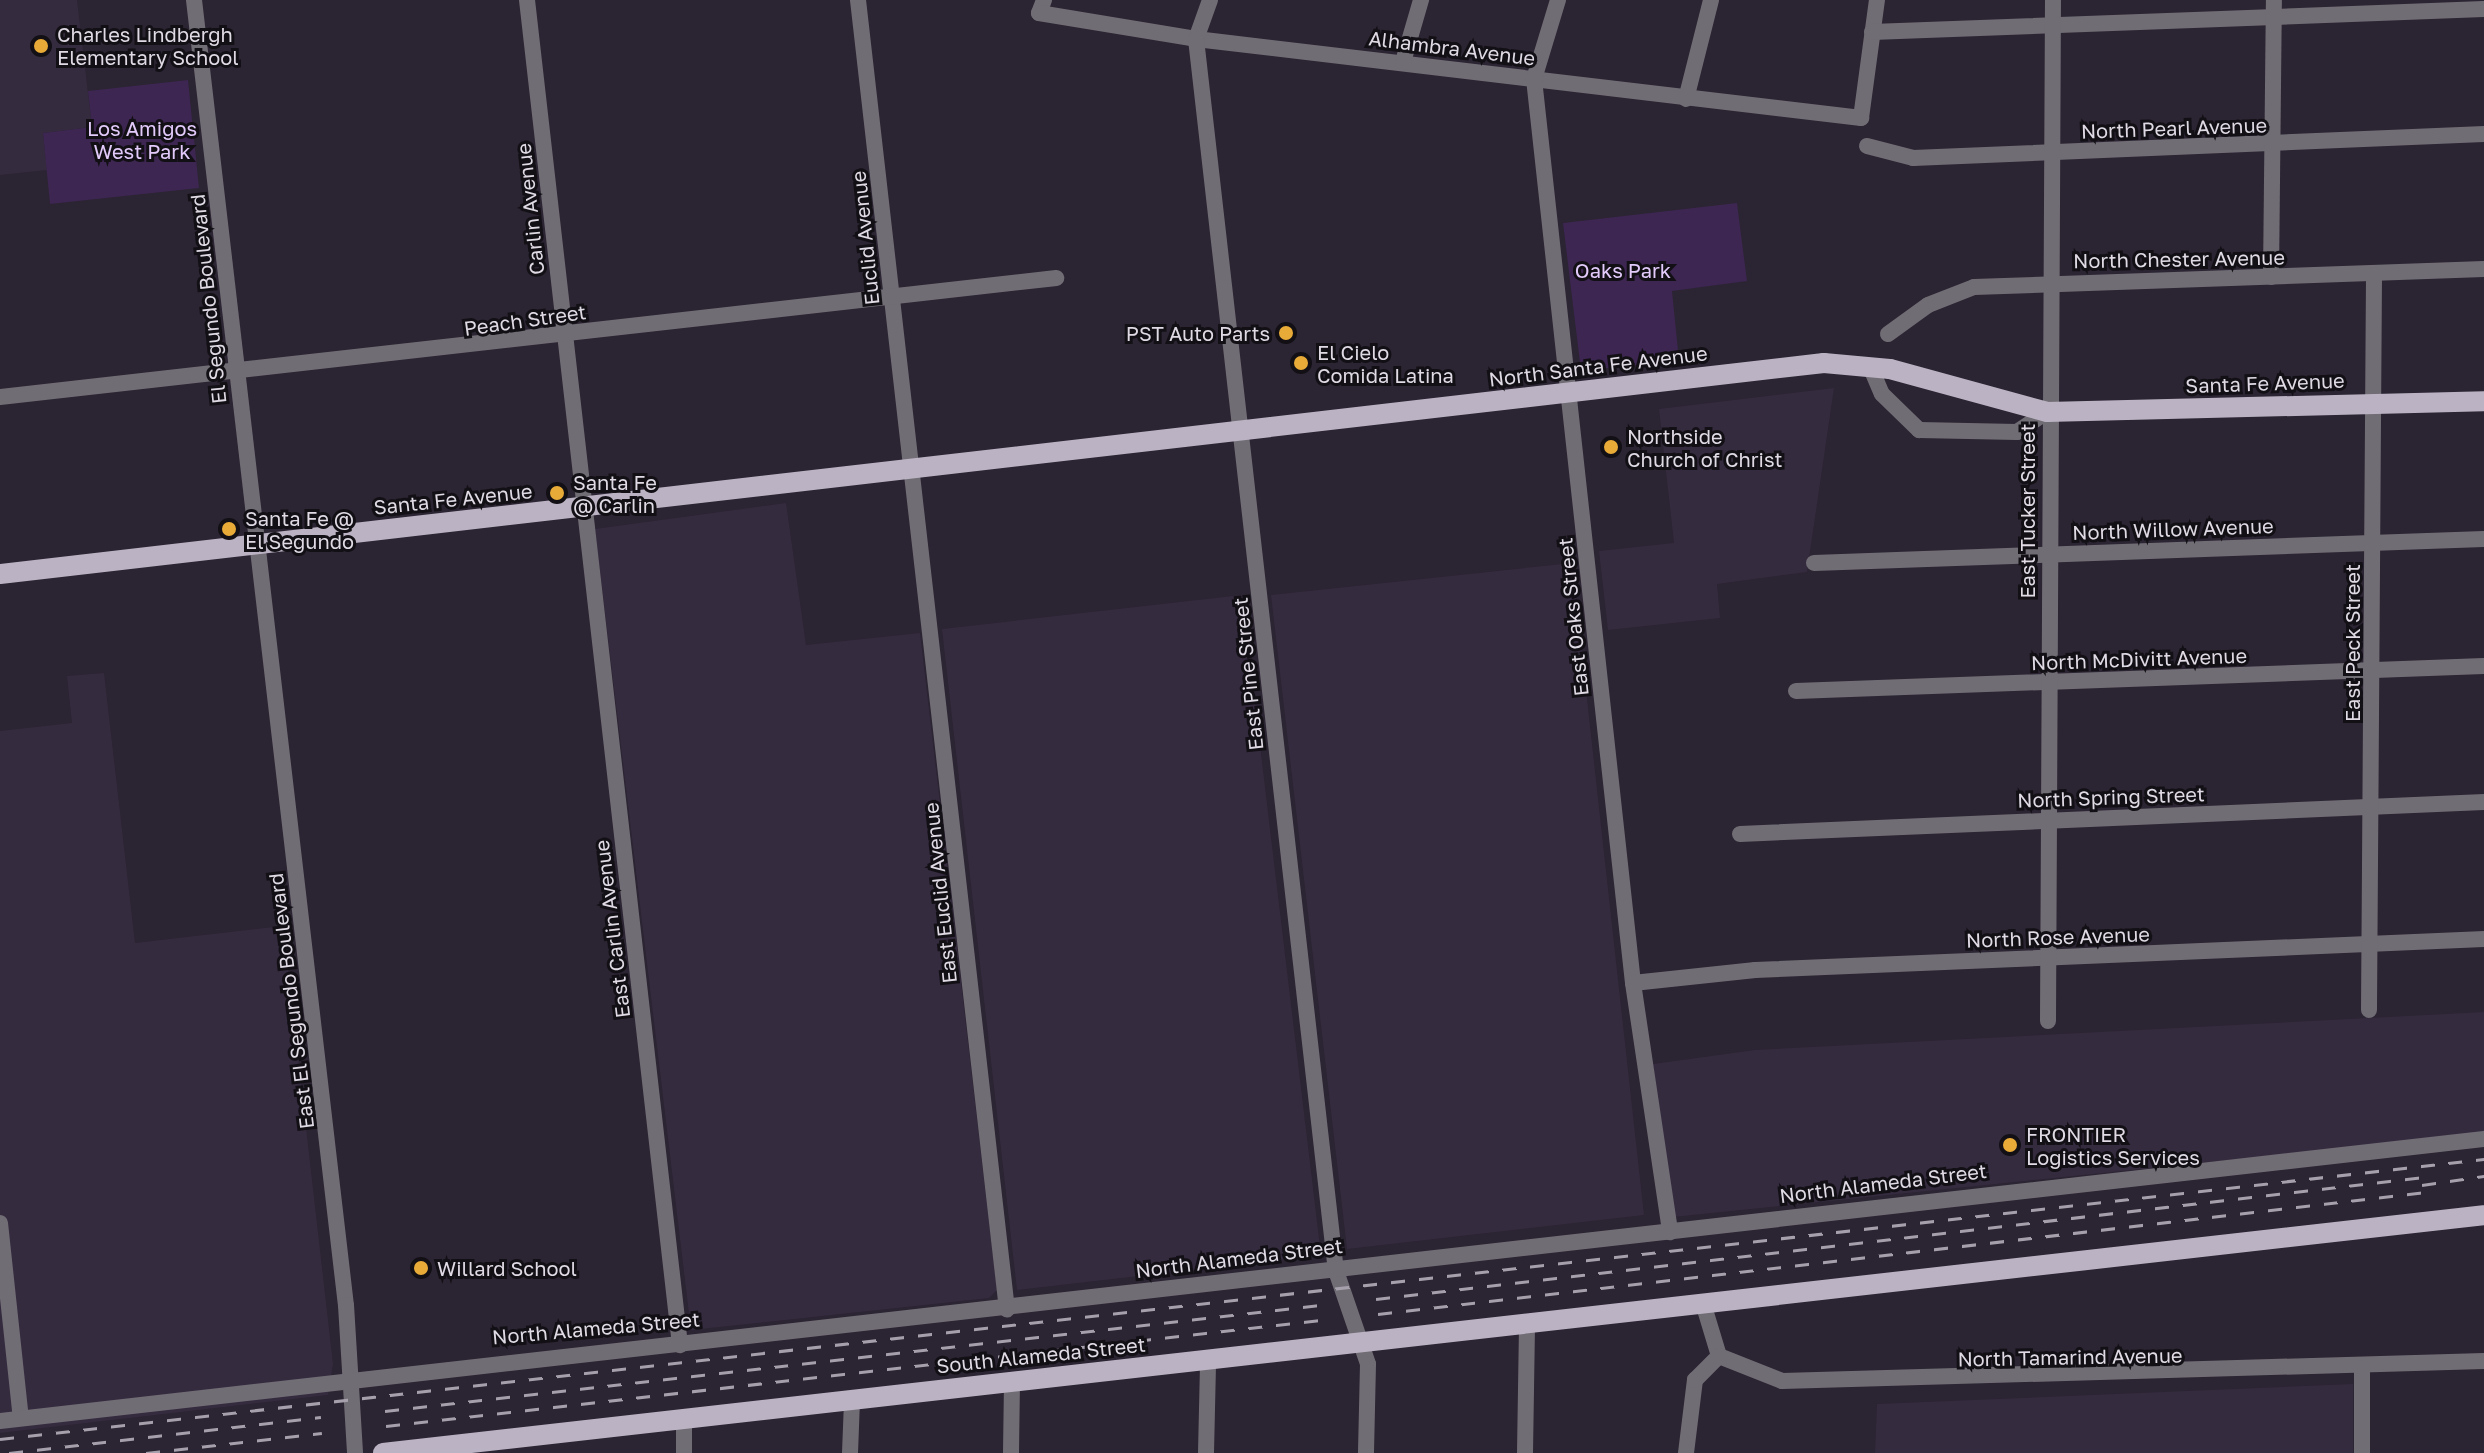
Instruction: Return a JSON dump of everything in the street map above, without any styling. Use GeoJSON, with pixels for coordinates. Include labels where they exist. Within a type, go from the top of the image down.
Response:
{"type":"FeatureCollection","features":[{"type":"Feature","properties":{"kind":"main road","name":"North Santa Fe Avenue"},"geometry":{"type":"LineString","coordinates":[[912,471],[1824,363],[1870,366],[2047,412]]}},
{"type":"Feature","properties":{"kind":"main road","name":"Santa Fe Avenue"},"geometry":{"type":"LineString","coordinates":[[2047,412],[2484,401]]}},
{"type":"Feature","properties":{"kind":"main road","name":"Santa Fe Avenue"},"geometry":{"type":"LineString","coordinates":[[0,574],[912,471]]}},
{"type":"Feature","properties":{"kind":"main road"},"geometry":{"type":"LineString","coordinates":[[1703,1303],[2484,1215]]}},
{"type":"Feature","properties":{"kind":"main road","name":"South Alameda Street"},"geometry":{"type":"LineString","coordinates":[[383,1453],[519,1445],[684,1418],[1527,1326],[1703,1303]]}},
{"type":"Feature","properties":{"kind":"street","name":"El Segundo Boulevard"},"geometry":{"type":"LineString","coordinates":[[194,0],[255,545]]}},
{"type":"Feature","properties":{"kind":"street","name":"Carlin Avenue"},"geometry":{"type":"LineString","coordinates":[[527,0],[584,509]]}},
{"type":"Feature","properties":{"kind":"street","name":"Euclid Avenue"},"geometry":{"type":"LineString","coordinates":[[858,0],[912,471]]}},
{"type":"Feature","properties":{"kind":"street","name":"East Pine Street"},"geometry":{"type":"LineString","coordinates":[[1210,0],[1196,39],[1336,1271],[1363,1343],[1366,1453]]}},
{"type":"Feature","properties":{"kind":"street"},"geometry":{"type":"LineString","coordinates":[[1403,62],[1421,0]]}},
{"type":"Feature","properties":{"kind":"street","name":"East Oaks Street"},"geometry":{"type":"LineString","coordinates":[[1558,0],[1534,79],[1633,983],[1670,1232]]}},
{"type":"Feature","properties":{"kind":"street"},"geometry":{"type":"LineString","coordinates":[[1686,99],[1711,0]]}},
{"type":"Feature","properties":{"kind":"street"},"geometry":{"type":"LineString","coordinates":[[1877,0],[1872,32],[2274,20],[2484,9]]}},
{"type":"Feature","properties":{"kind":"street","name":"East Tucker Street"},"geometry":{"type":"LineString","coordinates":[[2048,1021],[2045,819],[2053,0]]}},
{"type":"Feature","properties":{"kind":"street"},"geometry":{"type":"LineString","coordinates":[[2271,277],[2274,0]]}},
{"type":"Feature","properties":{"kind":"street","name":"Alhambra Avenue"},"geometry":{"type":"LineString","coordinates":[[1041,7],[1196,39],[1861,118],[1872,32]]}},
{"type":"Feature","properties":{"kind":"street","name":"North Pearl Avenue"},"geometry":{"type":"LineString","coordinates":[[1867,146],[1913,158],[2484,134]]}},
{"type":"Feature","properties":{"kind":"street","name":"North Chester Avenue"},"geometry":{"type":"LineString","coordinates":[[1888,334],[1951,294],[2049,282],[2374,275],[2484,269]]}},
{"type":"Feature","properties":{"kind":"street","name":"East Peck Street"},"geometry":{"type":"LineString","coordinates":[[2369,1010],[2374,275]]}},
{"type":"Feature","properties":{"kind":"street","name":"Peach Street"},"geometry":{"type":"LineString","coordinates":[[0,397],[1056,278]]}},
{"type":"Feature","properties":{"kind":"street"},"geometry":{"type":"LineString","coordinates":[[1870,366],[1882,394],[1919,430],[2017,432],[2047,412]]}},
{"type":"Feature","properties":{"kind":"street","name":"East Euclid Avenue"},"geometry":{"type":"LineString","coordinates":[[912,471],[1007,1310]]}},
{"type":"Feature","properties":{"kind":"street","name":"East Carlin Avenue"},"geometry":{"type":"LineString","coordinates":[[584,509],[680,1345]]}},
{"type":"Feature","properties":{"kind":"street","name":"North Willow Avenue"},"geometry":{"type":"LineString","coordinates":[[1814,563],[2484,539]]}},
{"type":"Feature","properties":{"kind":"street","name":"East El Segundo Boulevard"},"geometry":{"type":"LineString","coordinates":[[255,545],[353,1377],[355,1453]]}},
{"type":"Feature","properties":{"kind":"street","name":"North McDivitt Avenue"},"geometry":{"type":"LineString","coordinates":[[1796,691],[2484,666]]}},
{"type":"Feature","properties":{"kind":"street","name":"North Spring Street"},"geometry":{"type":"LineString","coordinates":[[1740,834],[2484,802]]}},
{"type":"Feature","properties":{"kind":"street","name":"North Rose Avenue"},"geometry":{"type":"LineString","coordinates":[[1633,983],[2045,957],[2484,939]]}},
{"type":"Feature","properties":{"kind":"street","name":"North Alameda Street"},"geometry":{"type":"LineString","coordinates":[[0,1421],[353,1377],[1007,1310],[2484,1139]]}},
{"type":"Feature","properties":{"kind":"street"},"geometry":{"type":"LineString","coordinates":[[0,1223],[21,1418]]}},
{"type":"Feature","properties":{"kind":"street"},"geometry":{"type":"LineString","coordinates":[[1686,1453],[1695,1380],[1719,1356],[1703,1303]]}},
{"type":"Feature","properties":{"kind":"street"},"geometry":{"type":"LineString","coordinates":[[1525,1453],[1527,1326]]}},
{"type":"Feature","properties":{"kind":"street","name":"North Tamarind Avenue"},"geometry":{"type":"LineString","coordinates":[[1719,1356],[1758,1376],[1808,1383],[2362,1368],[2484,1361]]}},
{"type":"Feature","properties":{"kind":"street"},"geometry":{"type":"LineString","coordinates":[[1206,1453],[1208,1362]]}},
{"type":"Feature","properties":{"kind":"street"},"geometry":{"type":"LineString","coordinates":[[2362,1368],[2362,1453]]}},
{"type":"Feature","properties":{"kind":"street"},"geometry":{"type":"LineString","coordinates":[[1011,1453],[1012,1381]]}},
{"type":"Feature","properties":{"kind":"street"},"geometry":{"type":"LineString","coordinates":[[850,1453],[852,1400]]}},
{"type":"Feature","properties":{"kind":"street"},"geometry":{"type":"LineString","coordinates":[[684,1418],[684,1453]]}},
{"type":"Feature","properties":{"kind":"shaded area","name":"Charles Lindbergh Elementary School"},"geometry":{"type":"Polygon","coordinates":[[[0,0],[77,0],[92,127],[43,133],[47,170],[0,175],[0,0]]]}},
{"type":"Feature","properties":{"kind":"shaded area"},"geometry":{"type":"Polygon","coordinates":[[[1834,388],[1807,572],[1717,584],[1720,618],[1608,630],[1599,551],[1674,543],[1659,409],[1834,388]]]}},
{"type":"Feature","properties":{"kind":"shaded area"},"geometry":{"type":"Polygon","coordinates":[[[786,503],[806,645],[920,633],[997,1290],[989,1298],[691,1330],[595,529],[786,503]]]}},
{"type":"Feature","properties":{"kind":"shaded area"},"geometry":{"type":"Polygon","coordinates":[[[1572,563],[1644,1215],[1347,1249],[1271,595],[1572,563]]]}},
{"type":"Feature","properties":{"kind":"shaded area"},"geometry":{"type":"Polygon","coordinates":[[[1242,595],[1321,1255],[1017,1290],[942,629],[1242,595]]]}},
{"type":"Feature","properties":{"kind":"shaded area"},"geometry":{"type":"Polygon","coordinates":[[[104,673],[135,943],[283,926],[333,1364],[328,1395],[0,1433],[0,731],[72,723],[67,676],[104,673]]]}},
{"type":"Feature","properties":{"kind":"shaded area"},"geometry":{"type":"Polygon","coordinates":[[[2484,1012],[2484,1134],[1673,1217],[1653,1064],[1755,1050],[2484,1012]]]}},
{"type":"Feature","properties":{"kind":"shaded area"},"geometry":{"type":"Polygon","coordinates":[[[2353,1384],[2353,1453],[1875,1453],[1877,1404],[2353,1384]]]}},
{"type":"Feature","properties":{"kind":"green space","name":"Los Amigos West Park"},"geometry":{"type":"Polygon","coordinates":[[[188,80],[199,188],[50,204],[43,133],[92,127],[88,91],[188,80]]]}},
{"type":"Feature","properties":{"kind":"green space","name":"Oaks Park"},"geometry":{"type":"Polygon","coordinates":[[[1737,203],[1747,281],[1672,291],[1679,360],[1581,371],[1563,223],[1737,203]]]}},
{"type":"Feature","properties":{"kind":"railway"},"geometry":{"type":"LineString","coordinates":[[0,1439],[2484,1159]]}},
{"type":"Feature","properties":{"kind":"railway"},"geometry":{"type":"LineString","coordinates":[[1376,1299],[2433,1176]]}},
{"type":"Feature","properties":{"kind":"railway"},"geometry":{"type":"LineString","coordinates":[[2422,1185],[2484,1176]]}},
{"type":"Feature","properties":{"kind":"railway"},"geometry":{"type":"LineString","coordinates":[[1378,1314],[2435,1191]]}},
{"type":"Feature","properties":{"kind":"railway"},"geometry":{"type":"LineString","coordinates":[[385,1411],[1329,1304]]}},
{"type":"Feature","properties":{"kind":"railway"},"geometry":{"type":"LineString","coordinates":[[386,1426],[1330,1319]]}},
{"type":"Feature","properties":{"kind":"railway"},"geometry":{"type":"LineString","coordinates":[[9,1453],[321,1417]]}},
{"type":"Feature","properties":{"kind":"railway"},"geometry":{"type":"LineString","coordinates":[[146,1453],[322,1433]]}},
{"type":"Feature","properties":{"kind":"place","name":"Charles Lindbergh Elementary School"},"geometry":{"type":"Point","coordinates":[41,46]}},
{"type":"Feature","properties":{"kind":"place","name":"PST Auto Parts"},"geometry":{"type":"Point","coordinates":[1286,333]}},
{"type":"Feature","properties":{"kind":"place","name":"El Cielo Comida Latina"},"geometry":{"type":"Point","coordinates":[1301,363]}},
{"type":"Feature","properties":{"kind":"place","name":"Northside Church of Christ"},"geometry":{"type":"Point","coordinates":[1611,447]}},
{"type":"Feature","properties":{"kind":"place","name":"Santa Fe @ Carlin"},"geometry":{"type":"Point","coordinates":[557,493]}},
{"type":"Feature","properties":{"kind":"place","name":"Santa Fe @ El Segundo"},"geometry":{"type":"Point","coordinates":[229,529]}},
{"type":"Feature","properties":{"kind":"place","name":"FRONTIER Logistics Services"},"geometry":{"type":"Point","coordinates":[2010,1145]}},
{"type":"Feature","properties":{"kind":"place","name":"Willard School"},"geometry":{"type":"Point","coordinates":[421,1268]}}]}
